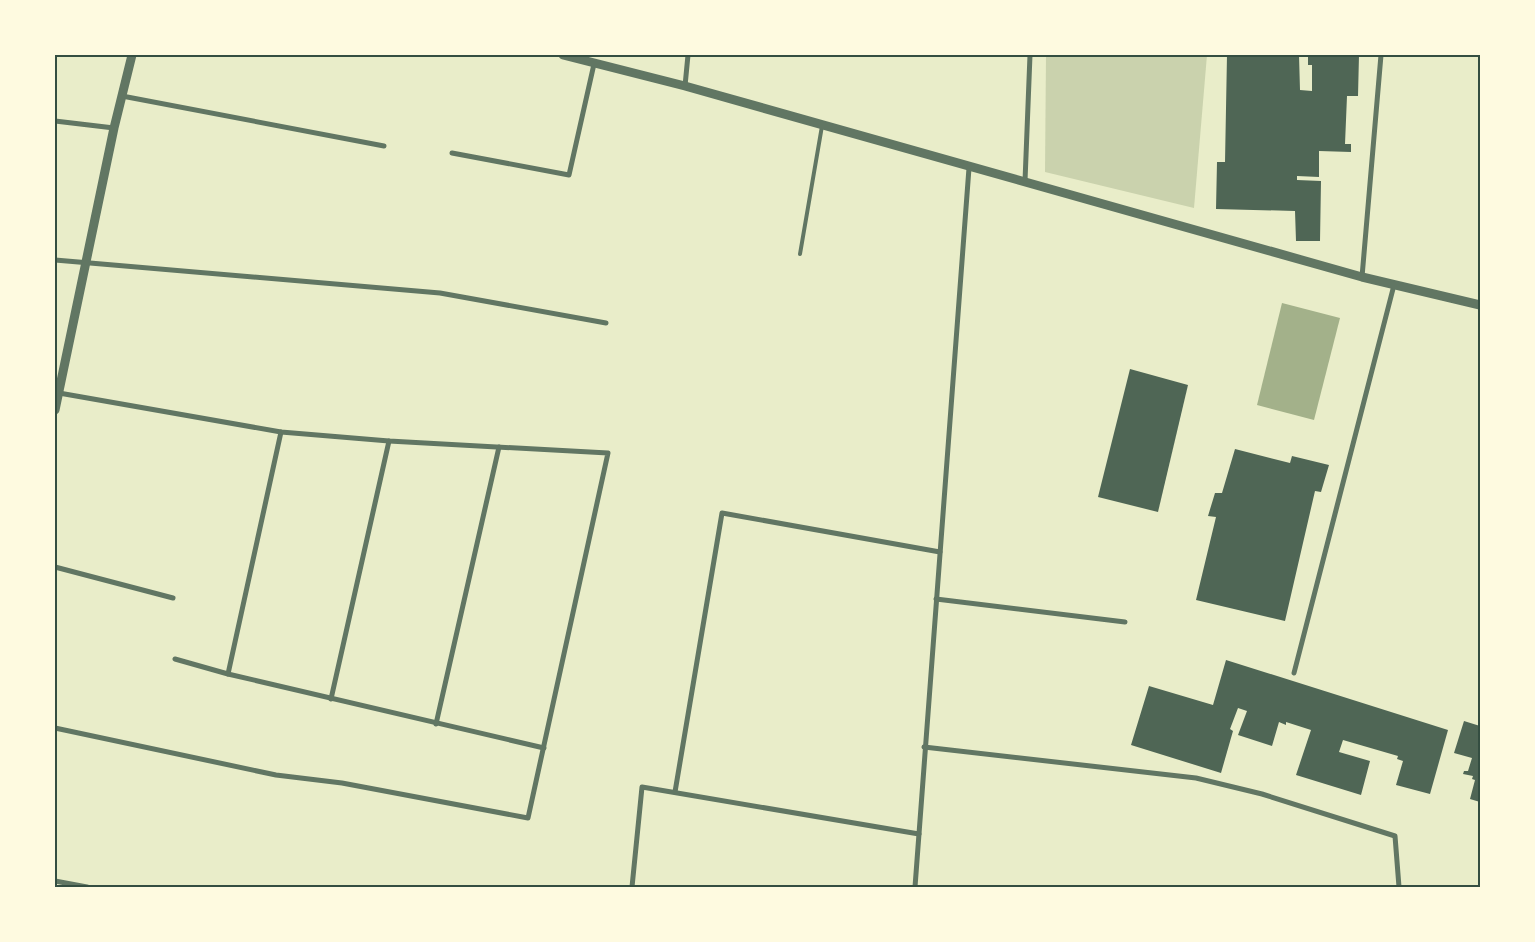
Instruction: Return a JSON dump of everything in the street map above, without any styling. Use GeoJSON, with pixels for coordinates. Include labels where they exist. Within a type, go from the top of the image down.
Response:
{"type":"FeatureCollection","features":[{"type":"Feature","properties":{"kind":"street"},"geometry":{"type":"LineString","coordinates":[[55,410],[114,128],[132,55]]}},
{"type":"Feature","properties":{"kind":"street"},"geometry":{"type":"LineString","coordinates":[[563,55],[822,124],[970,168],[1025,181],[1362,277],[1480,305]]}},
{"type":"Feature","properties":{"kind":"street"},"geometry":{"type":"LineString","coordinates":[[685,86],[688,55]]}},
{"type":"Feature","properties":{"kind":"street"},"geometry":{"type":"LineString","coordinates":[[1025,181],[1030,55]]}},
{"type":"Feature","properties":{"kind":"street"},"geometry":{"type":"LineString","coordinates":[[1362,277],[1381,55]]}},
{"type":"Feature","properties":{"kind":"street"},"geometry":{"type":"LineString","coordinates":[[452,153],[569,175],[594,64]]}},
{"type":"Feature","properties":{"kind":"street"},"geometry":{"type":"LineString","coordinates":[[122,96],[384,146]]}},
{"type":"Feature","properties":{"kind":"street"},"geometry":{"type":"LineString","coordinates":[[55,121],[114,128]]}},
{"type":"Feature","properties":{"kind":"street"},"geometry":{"type":"LineString","coordinates":[[915,887],[924,747],[970,168]]}},
{"type":"Feature","properties":{"kind":"street"},"geometry":{"type":"LineString","coordinates":[[55,260],[86,261],[440,293],[606,323]]}},
{"type":"Feature","properties":{"kind":"street"},"geometry":{"type":"LineString","coordinates":[[1294,672],[1394,285]]}},
{"type":"Feature","properties":{"kind":"street"},"geometry":{"type":"LineString","coordinates":[[55,728],[276,775],[342,783],[528,818],[608,453],[389,441],[281,432],[58,393]]}},
{"type":"Feature","properties":{"kind":"street"},"geometry":{"type":"LineString","coordinates":[[228,674],[281,432]]}},
{"type":"Feature","properties":{"kind":"street"},"geometry":{"type":"LineString","coordinates":[[331,699],[389,441]]}},
{"type":"Feature","properties":{"kind":"street"},"geometry":{"type":"LineString","coordinates":[[436,724],[499,447]]}},
{"type":"Feature","properties":{"kind":"street"},"geometry":{"type":"LineString","coordinates":[[675,792],[722,513],[940,552]]}},
{"type":"Feature","properties":{"kind":"street"},"geometry":{"type":"LineString","coordinates":[[55,567],[173,598]]}},
{"type":"Feature","properties":{"kind":"street"},"geometry":{"type":"LineString","coordinates":[[936,599],[1125,622]]}},
{"type":"Feature","properties":{"kind":"street"},"geometry":{"type":"LineString","coordinates":[[175,659],[331,699],[544,748]]}},
{"type":"Feature","properties":{"kind":"street"},"geometry":{"type":"LineString","coordinates":[[924,747],[1196,778],[1262,794],[1395,836],[1399,887]]}},
{"type":"Feature","properties":{"kind":"street"},"geometry":{"type":"LineString","coordinates":[[632,887],[642,787],[919,834]]}},
{"type":"Feature","properties":{"kind":"street"},"geometry":{"type":"LineString","coordinates":[[55,881],[87,887]]}},
{"type":"Feature","properties":{"kind":"lane"},"geometry":{"type":"LineString","coordinates":[[800,254],[822,124]]}},
{"type":"Feature","properties":{"kind":"shaded area"},"geometry":{"type":"Polygon","coordinates":[[[1046,55],[1207,55],[1194,208],[1045,172],[1046,55]]]}},
{"type":"Feature","properties":{"kind":"shaded area"},"geometry":{"type":"Polygon","coordinates":[[[1282,303],[1340,318],[1314,420],[1257,405],[1282,303]]]}},
{"type":"Feature","properties":{"kind":"building"},"geometry":{"type":"Polygon","coordinates":[[[1227,55],[1299,55],[1300,90],[1312,91],[1312,65],[1308,65],[1308,55],[1359,55],[1358,96],[1347,96],[1345,144],[1351,144],[1351,152],[1319,151],[1319,177],[1297,176],[1297,180],[1321,181],[1320,241],[1296,241],[1295,211],[1216,209],[1217,162],[1225,162],[1227,55]]]}},
{"type":"Feature","properties":{"kind":"building"},"geometry":{"type":"Polygon","coordinates":[[[1130,369],[1188,385],[1158,512],[1098,497],[1130,369]]]}},
{"type":"Feature","properties":{"kind":"building"},"geometry":{"type":"Polygon","coordinates":[[[1235,449],[1290,463],[1292,456],[1329,465],[1321,492],[1315,491],[1285,621],[1196,600],[1216,517],[1208,516],[1215,493],[1222,493],[1235,449]]]}},
{"type":"Feature","properties":{"kind":"building"},"geometry":{"type":"Polygon","coordinates":[[[1226,660],[1448,730],[1430,794],[1396,785],[1403,761],[1397,759],[1398,756],[1343,740],[1339,752],[1370,761],[1361,795],[1296,775],[1311,730],[1286,722],[1286,725],[1279,722],[1272,746],[1238,735],[1247,711],[1238,708],[1230,729],[1233,731],[1221,773],[1131,745],[1149,686],[1213,705],[1226,660]]]}},
{"type":"Feature","properties":{"kind":"building"},"geometry":{"type":"Polygon","coordinates":[[[1464,721],[1480,726],[1480,802],[1470,799],[1475,780],[1472,779],[1473,776],[1463,774],[1464,771],[1468,771],[1472,758],[1454,753],[1464,721]]]}}]}
